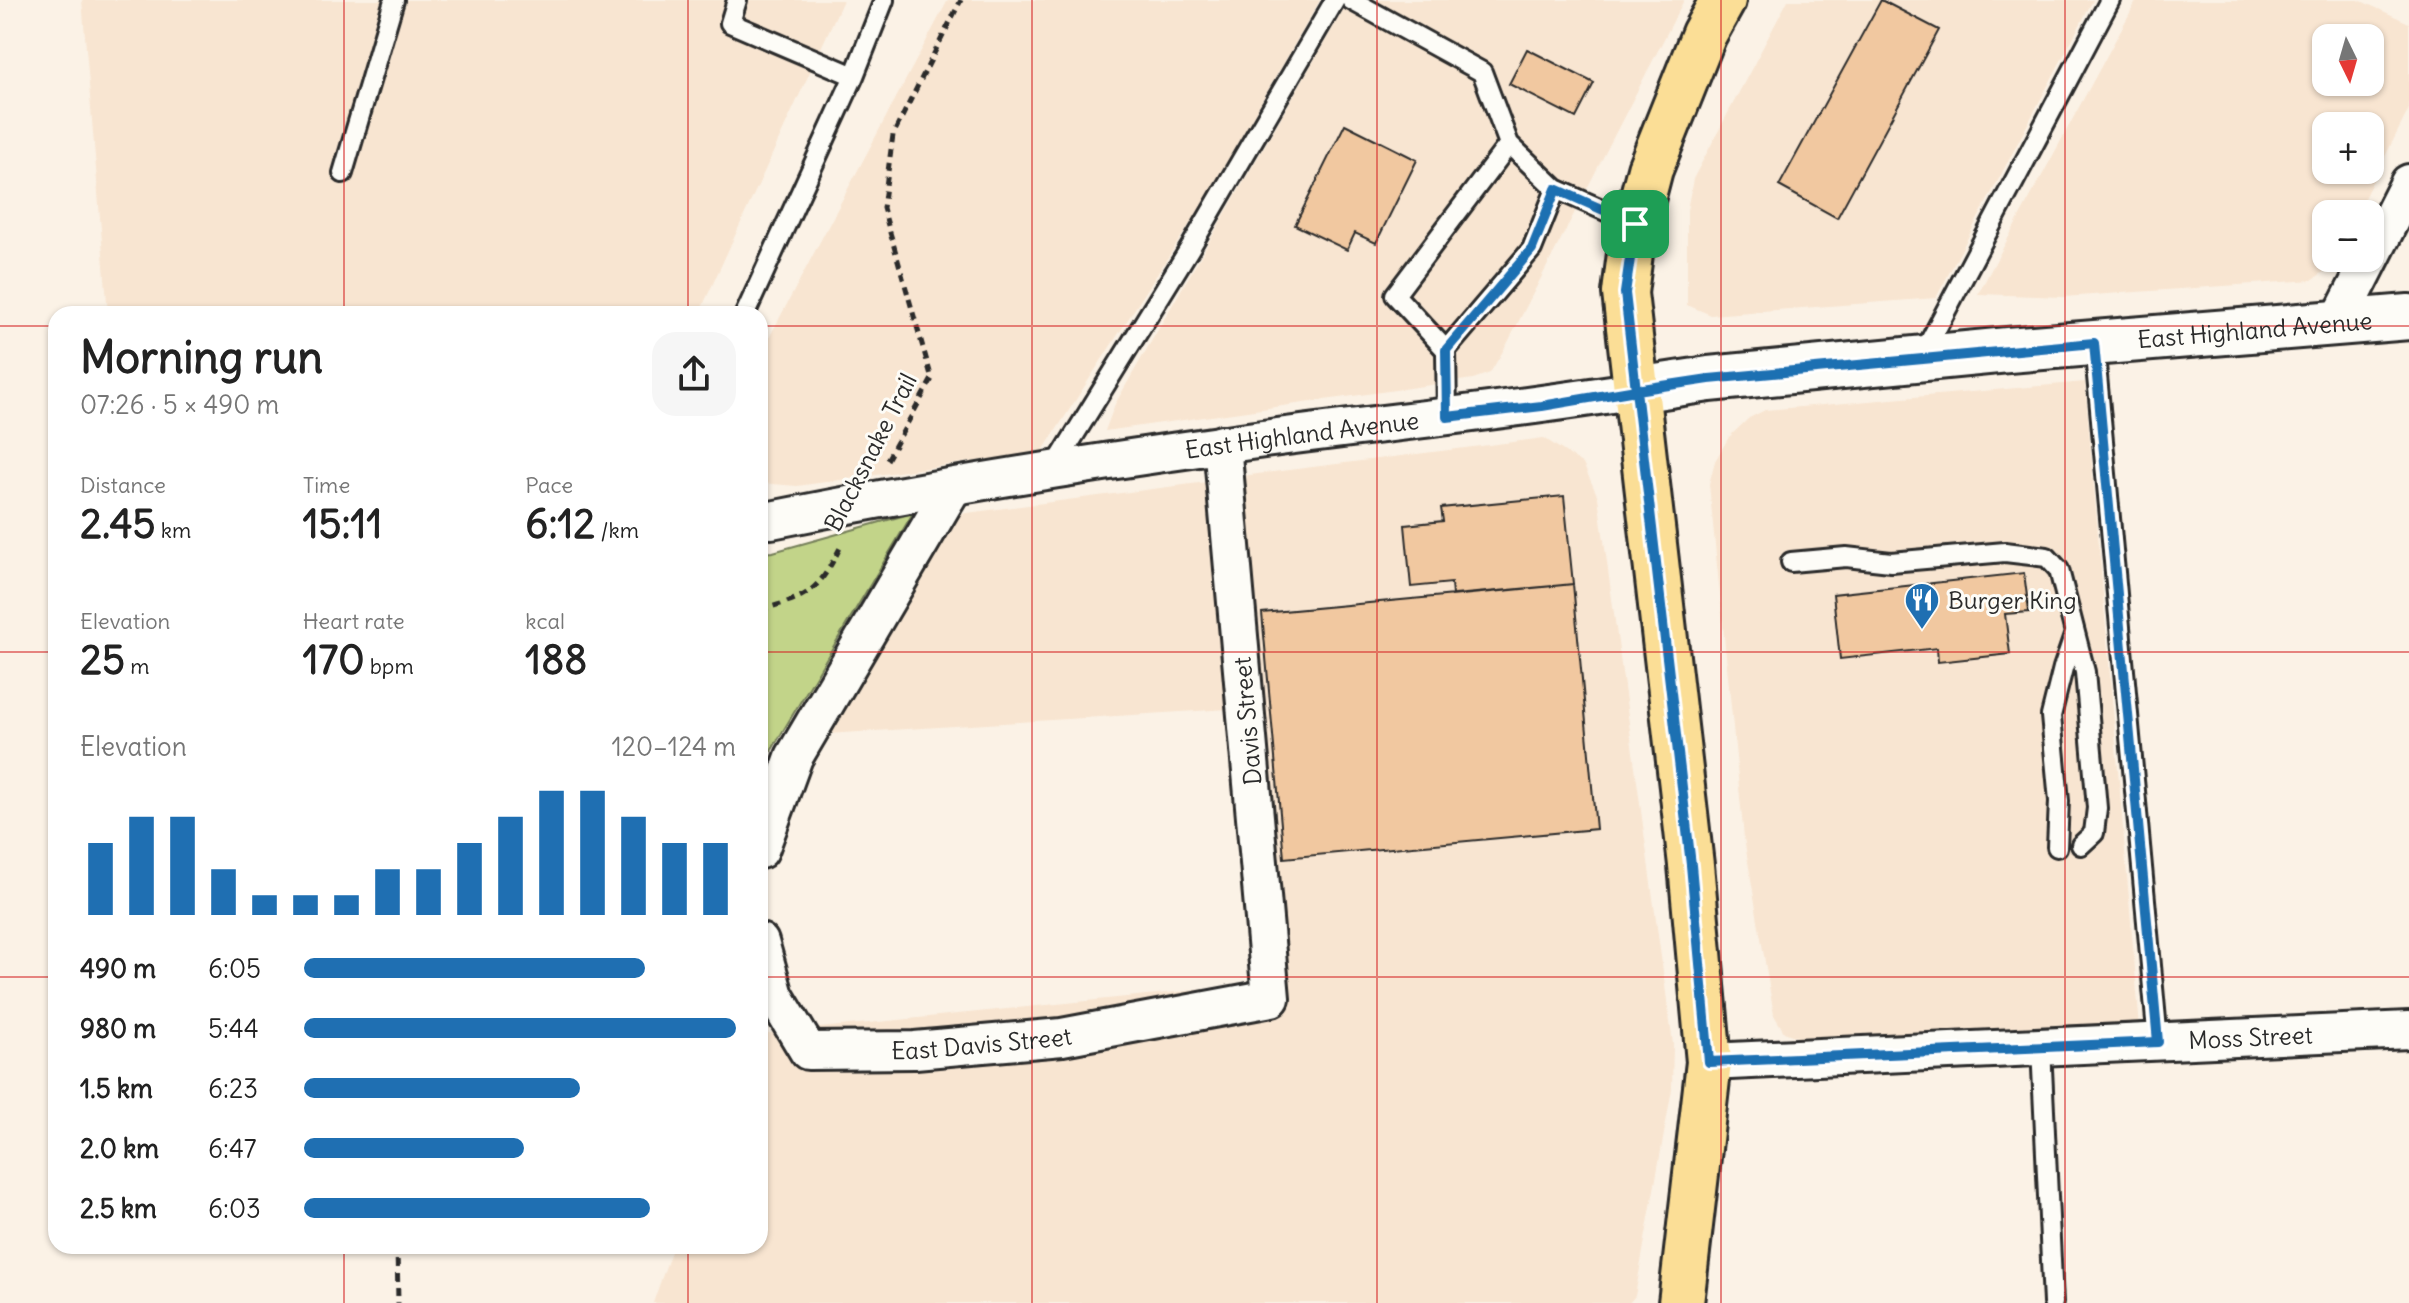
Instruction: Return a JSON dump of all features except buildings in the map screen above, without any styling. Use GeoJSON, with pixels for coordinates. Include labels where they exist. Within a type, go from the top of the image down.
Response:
{"type":"FeatureCollection","features":[{"type":"Feature","properties":{"kind":"main road"},"geometry":{"type":"LineString","coordinates":[[1681,1303],[1709,1062],[1691,865],[1625,293],[1635,224],[1650,169],[1704,34],[1723,0]]}},
{"type":"Feature","properties":{"kind":"street"},"geometry":{"type":"LineString","coordinates":[[2338,323],[2409,183]]}},
{"type":"Feature","properties":{"kind":"street","name":"East Highland Avenue"},"geometry":{"type":"LineString","coordinates":[[768,519],[864,501],[1222,444],[1542,406],[1709,379],[2409,317]]}},
{"type":"Feature","properties":{"kind":"street","name":"Davis Street"},"geometry":{"type":"LineString","coordinates":[[1222,444],[1271,998]]}},
{"type":"Feature","properties":{"kind":"street"},"geometry":{"type":"LineString","coordinates":[[768,828],[794,757],[953,487]]}},
{"type":"Feature","properties":{"kind":"street","name":"East Davis Street"},"geometry":{"type":"LineString","coordinates":[[768,971],[775,996],[808,1051],[915,1050],[1062,1037],[1271,998]]}},
{"type":"Feature","properties":{"kind":"street","name":"Moss Street"},"geometry":{"type":"LineString","coordinates":[[1709,1062],[2409,1030]]}},
{"type":"Feature","properties":{"kind":"lane"},"geometry":{"type":"LineString","coordinates":[[343,173],[394,0]]}},
{"type":"Feature","properties":{"kind":"lane"},"geometry":{"type":"LineString","coordinates":[[737,0],[730,23],[854,76]]}},
{"type":"Feature","properties":{"kind":"lane"},"geometry":{"type":"LineString","coordinates":[[749,306],[854,76],[884,0]]}},
{"type":"Feature","properties":{"kind":"lane"},"geometry":{"type":"LineString","coordinates":[[1052,470],[1190,248],[1335,0]]}},
{"type":"Feature","properties":{"kind":"lane"},"geometry":{"type":"LineString","coordinates":[[1351,0],[1482,72],[1509,144],[1556,189],[1635,224]]}},
{"type":"Feature","properties":{"kind":"lane"},"geometry":{"type":"LineString","coordinates":[[1920,359],[2110,0]]}},
{"type":"Feature","properties":{"kind":"lane"},"geometry":{"type":"LineString","coordinates":[[1446,350],[1395,295],[1509,144]]}},
{"type":"Feature","properties":{"kind":"lane"},"geometry":{"type":"LineString","coordinates":[[1447,417],[1446,350],[1532,249],[1556,189]]}},
{"type":"Feature","properties":{"kind":"lane"},"geometry":{"type":"LineString","coordinates":[[2094,343],[2158,1042]]}},
{"type":"Feature","properties":{"kind":"lane"},"geometry":{"type":"LineString","coordinates":[[1791,562],[1846,557],[1891,562],[2005,552],[2047,557],[2059,570],[2085,672],[2097,808],[2094,833],[2081,845]]}},
{"type":"Feature","properties":{"kind":"lane"},"geometry":{"type":"LineString","coordinates":[[2057,847],[2059,801],[2051,716],[2075,633]]}},
{"type":"Feature","properties":{"kind":"lane"},"geometry":{"type":"LineString","coordinates":[[2041,1047],[2053,1303]]}},
{"type":"Feature","properties":{"kind":"path","name":"Blacksnake Trail"},"geometry":{"type":"LineString","coordinates":[[768,608],[801,599],[825,576],[932,379],[883,208],[893,135],[961,0]]}},
{"type":"Feature","properties":{"kind":"path"},"geometry":{"type":"LineString","coordinates":[[397,1254],[398,1303]]}},
{"type":"Feature","properties":{"kind":"shaded area"},"geometry":{"type":"Polygon","coordinates":[[[82,0],[843,0],[703,306],[107,306],[82,0]]]}},
{"type":"Feature","properties":{"kind":"shaded area"},"geometry":{"type":"Polygon","coordinates":[[[948,0],[1320,0],[1200,208],[1042,452],[797,486],[768,484],[768,340],[948,0]]]}},
{"type":"Feature","properties":{"kind":"shaded area"},"geometry":{"type":"Polygon","coordinates":[[[1349,0],[1684,0],[1490,373],[1473,379],[1105,431],[1115,404],[1349,0]]]}},
{"type":"Feature","properties":{"kind":"shaded area"},"geometry":{"type":"Polygon","coordinates":[[[1788,0],[2093,0],[1936,298],[1711,315],[1687,305],[1687,210],[1693,179],[1788,0]]]}},
{"type":"Feature","properties":{"kind":"shaded area"},"geometry":{"type":"Polygon","coordinates":[[[2137,0],[2359,0],[2409,23],[2409,109],[2384,159],[2384,112],[2312,112],[2312,184],[2371,184],[2363,200],[2312,200],[2312,272],[2324,272],[2312,280],[2063,297],[1978,294],[2137,0]]]}},
{"type":"Feature","properties":{"kind":"shaded area"},"geometry":{"type":"Polygon","coordinates":[[[2085,382],[2140,1028],[1800,1038],[1784,1032],[1774,1015],[1744,838],[1709,484],[1715,461],[1729,437],[1749,418],[1765,410],[2085,382]]]}},
{"type":"Feature","properties":{"kind":"shaded area"},"geometry":{"type":"Polygon","coordinates":[[[1544,438],[1583,464],[1598,497],[1673,1044],[1672,1089],[1635,1296],[1629,1303],[653,1303],[670,1254],[768,1254],[768,1033],[1285,981],[1242,476],[1544,438]]]}},
{"type":"Feature","properties":{"kind":"shaded area"},"geometry":{"type":"Polygon","coordinates":[[[1207,482],[1229,709],[827,734],[951,515],[1207,482]]]}},
{"type":"Feature","properties":{"kind":"green space"},"geometry":{"type":"Polygon","coordinates":[[[913,513],[768,756],[768,552],[913,513]]]}},
{"type":"Feature","properties":{"kind":"place","name":"Burger King"},"geometry":{"type":"Point","coordinates":[1922,631]}},
{"type":"Feature","properties":{"kind":"route"},"geometry":{"type":"LineString","coordinates":[[1635,224],[1556,189],[1532,249],[1446,350],[1447,417],[1542,406],[1636,390],[1691,865],[1709,1062],[2158,1042],[2094,343],[1709,379],[1636,390],[1625,293],[1635,224]]}}]}
